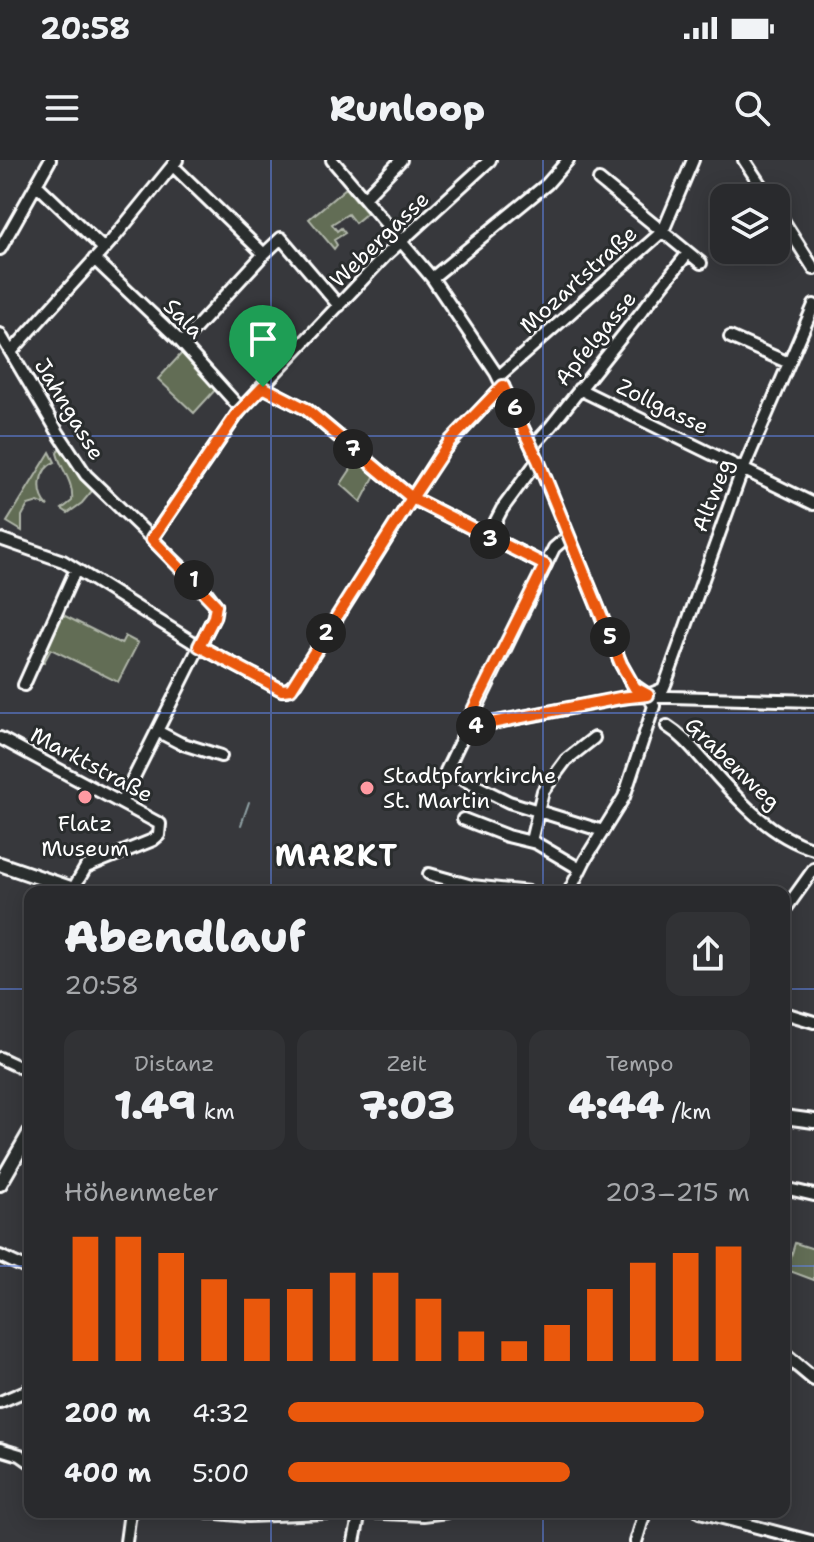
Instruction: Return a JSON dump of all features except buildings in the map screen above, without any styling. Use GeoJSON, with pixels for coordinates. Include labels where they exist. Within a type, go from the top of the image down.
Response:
{"type":"FeatureCollection","features":[{"type":"Feature","properties":{"kind":"main road"},"geometry":{"type":"LineString","coordinates":[[0,864],[64,886]]}},
{"type":"Feature","properties":{"kind":"main road"},"geometry":{"type":"LineString","coordinates":[[790,1118],[814,1121]]}},
{"type":"Feature","properties":{"kind":"main road"},"geometry":{"type":"LineString","coordinates":[[0,1184],[24,1142]]}},
{"type":"Feature","properties":{"kind":"main road"},"geometry":{"type":"LineString","coordinates":[[790,1359],[814,1379]]}},
{"type":"Feature","properties":{"kind":"street"},"geometry":{"type":"LineString","coordinates":[[0,249],[50,160]]}},
{"type":"Feature","properties":{"kind":"street"},"geometry":{"type":"LineString","coordinates":[[332,160],[432,278],[501,381],[538,460],[631,683],[648,695],[654,706],[624,797],[572,886]]}},
{"type":"Feature","properties":{"kind":"street"},"geometry":{"type":"LineString","coordinates":[[365,197],[401,160]]}},
{"type":"Feature","properties":{"kind":"street","name":"Webergasse"},"geometry":{"type":"LineString","coordinates":[[152,539],[241,409],[402,241],[490,160]]}},
{"type":"Feature","properties":{"kind":"street"},"geometry":{"type":"LineString","coordinates":[[432,278],[547,184],[567,160]]}},
{"type":"Feature","properties":{"kind":"street","name":"Mozartstraße"},"geometry":{"type":"LineString","coordinates":[[199,646],[282,690],[291,689],[450,441],[501,381],[663,231],[693,160]]}},
{"type":"Feature","properties":{"kind":"street"},"geometry":{"type":"LineString","coordinates":[[744,160],[760,184]]}},
{"type":"Feature","properties":{"kind":"street"},"geometry":{"type":"LineString","coordinates":[[12,351],[104,249],[175,163],[264,254]]}},
{"type":"Feature","properties":{"kind":"street"},"geometry":{"type":"LineString","coordinates":[[599,180],[701,263]]}},
{"type":"Feature","properties":{"kind":"street"},"geometry":{"type":"LineString","coordinates":[[36,184],[104,249]]}},
{"type":"Feature","properties":{"kind":"street"},"geometry":{"type":"LineString","coordinates":[[790,231],[814,269]]}},
{"type":"Feature","properties":{"kind":"street"},"geometry":{"type":"LineString","coordinates":[[182,343],[281,238],[339,306]]}},
{"type":"Feature","properties":{"kind":"street","name":"Apfelgasse"},"geometry":{"type":"LineString","coordinates":[[532,447],[688,253]]}},
{"type":"Feature","properties":{"kind":"street","name":"Sala"},"geometry":{"type":"LineString","coordinates":[[94,259],[182,343],[241,409]]}},
{"type":"Feature","properties":{"kind":"street","name":"Altweg"},"geometry":{"type":"LineString","coordinates":[[648,695],[663,689],[666,682],[744,468],[814,305]]}},
{"type":"Feature","properties":{"kind":"street","name":"Jahngasse"},"geometry":{"type":"LineString","coordinates":[[0,334],[86,475],[216,605],[214,617],[199,646]]}},
{"type":"Feature","properties":{"kind":"street"},"geometry":{"type":"LineString","coordinates":[[730,337],[789,363]]}},
{"type":"Feature","properties":{"kind":"street"},"geometry":{"type":"LineString","coordinates":[[263,387],[306,409],[412,498],[545,565]]}},
{"type":"Feature","properties":{"kind":"street","name":"Zollgasse"},"geometry":{"type":"LineString","coordinates":[[579,389],[814,504]]}},
{"type":"Feature","properties":{"kind":"street"},"geometry":{"type":"LineString","coordinates":[[487,538],[502,509],[538,460]]}},
{"type":"Feature","properties":{"kind":"street"},"geometry":{"type":"LineString","coordinates":[[568,536],[556,543],[446,770],[447,774],[509,802],[603,831]]}},
{"type":"Feature","properties":{"kind":"street"},"geometry":{"type":"LineString","coordinates":[[0,539],[38,551],[76,569],[199,646],[121,803]]}},
{"type":"Feature","properties":{"kind":"street"},"geometry":{"type":"LineString","coordinates":[[24,685],[76,569]]}},
{"type":"Feature","properties":{"kind":"street"},"geometry":{"type":"LineString","coordinates":[[466,724],[476,726],[648,695],[814,701]]}},
{"type":"Feature","properties":{"kind":"street","name":"Grabenweg"},"geometry":{"type":"LineString","coordinates":[[667,726],[679,734],[769,826],[791,841],[814,849]]}},
{"type":"Feature","properties":{"kind":"street"},"geometry":{"type":"LineString","coordinates":[[156,735],[221,756]]}},
{"type":"Feature","properties":{"kind":"street","name":"Marktstraße"},"geometry":{"type":"LineString","coordinates":[[0,738],[160,826],[153,840],[86,867],[80,886]]}},
{"type":"Feature","properties":{"kind":"street"},"geometry":{"type":"LineString","coordinates":[[531,841],[543,791],[566,760],[594,738]]}},
{"type":"Feature","properties":{"kind":"street"},"geometry":{"type":"LineString","coordinates":[[463,819],[507,836],[531,841],[580,869]]}},
{"type":"Feature","properties":{"kind":"street"},"geometry":{"type":"LineString","coordinates":[[790,903],[814,869]]}},
{"type":"Feature","properties":{"kind":"street"},"geometry":{"type":"LineString","coordinates":[[429,874],[472,886]]}},
{"type":"Feature","properties":{"kind":"street"},"geometry":{"type":"LineString","coordinates":[[790,1015],[814,1022]]}},
{"type":"Feature","properties":{"kind":"street"},"geometry":{"type":"LineString","coordinates":[[0,1058],[24,1069]]}},
{"type":"Feature","properties":{"kind":"street"},"geometry":{"type":"LineString","coordinates":[[790,1189],[814,1195]]}},
{"type":"Feature","properties":{"kind":"street"},"geometry":{"type":"LineString","coordinates":[[0,1256],[24,1267]]}},
{"type":"Feature","properties":{"kind":"street"},"geometry":{"type":"LineString","coordinates":[[0,1402],[24,1392]]}},
{"type":"Feature","properties":{"kind":"street"},"geometry":{"type":"LineString","coordinates":[[0,1449],[24,1458]]}},
{"type":"Feature","properties":{"kind":"street"},"geometry":{"type":"LineString","coordinates":[[126,1542],[129,1518]]}},
{"type":"Feature","properties":{"kind":"street"},"geometry":{"type":"LineString","coordinates":[[354,1542],[360,1518]]}},
{"type":"Feature","properties":{"kind":"street"},"geometry":{"type":"LineString","coordinates":[[636,1542],[643,1518]]}},
{"type":"Feature","properties":{"kind":"street"},"geometry":{"type":"LineString","coordinates":[[723,1518],[814,1542]]}},
{"type":"Feature","properties":{"kind":"green space"},"geometry":{"type":"Polygon","coordinates":[[[346,188],[367,213],[355,223],[348,214],[332,224],[337,231],[341,228],[345,233],[334,240],[337,245],[334,249],[309,219],[346,188]]]}},
{"type":"Feature","properties":{"kind":"green space"},"geometry":{"type":"Polygon","coordinates":[[[183,352],[216,389],[194,413],[158,379],[183,352]]]}},
{"type":"Feature","properties":{"kind":"green space"},"geometry":{"type":"Polygon","coordinates":[[[60,447],[92,491],[68,513],[62,509],[72,501],[72,494],[57,453],[60,447]]]}},
{"type":"Feature","properties":{"kind":"green space"},"geometry":{"type":"Polygon","coordinates":[[[50,452],[55,462],[45,470],[40,488],[48,506],[38,502],[28,505],[22,516],[22,531],[7,522],[50,452]]]}},
{"type":"Feature","properties":{"kind":"green space"},"geometry":{"type":"Polygon","coordinates":[[[357,460],[375,475],[361,502],[341,484],[357,460]]]}},
{"type":"Feature","properties":{"kind":"green space"},"geometry":{"type":"Polygon","coordinates":[[[61,614],[121,644],[125,636],[138,643],[118,682],[51,649],[44,662],[40,660],[61,614]]]}},
{"type":"Feature","properties":{"kind":"green space"},"geometry":{"type":"Polygon","coordinates":[[[795,1243],[814,1249],[814,1280],[790,1271],[795,1243]]]}},
{"type":"Feature","properties":{"kind":"waterway"},"geometry":{"type":"LineString","coordinates":[[241,825],[249,802]]}},
{"type":"Feature","properties":{"kind":"place","name":"Stadtpfarrkirche St. Martin"},"geometry":{"type":"Point","coordinates":[367,788]}},
{"type":"Feature","properties":{"kind":"place","name":"Flatz Museum"},"geometry":{"type":"Point","coordinates":[85,797]}},
{"type":"Feature","properties":{"kind":"district","name":"MARKT"},"geometry":{"type":"Point","coordinates":[337,856]}},
{"type":"Feature","properties":{"kind":"route"},"geometry":{"type":"LineString","coordinates":[[263,387],[237,414],[152,539],[204,589],[216,605],[214,617],[199,646],[282,690],[291,689],[412,498],[545,565],[466,724],[476,726],[648,695],[635,688],[621,664],[538,460],[503,386],[450,441],[412,498],[306,409],[263,387]]}}]}
